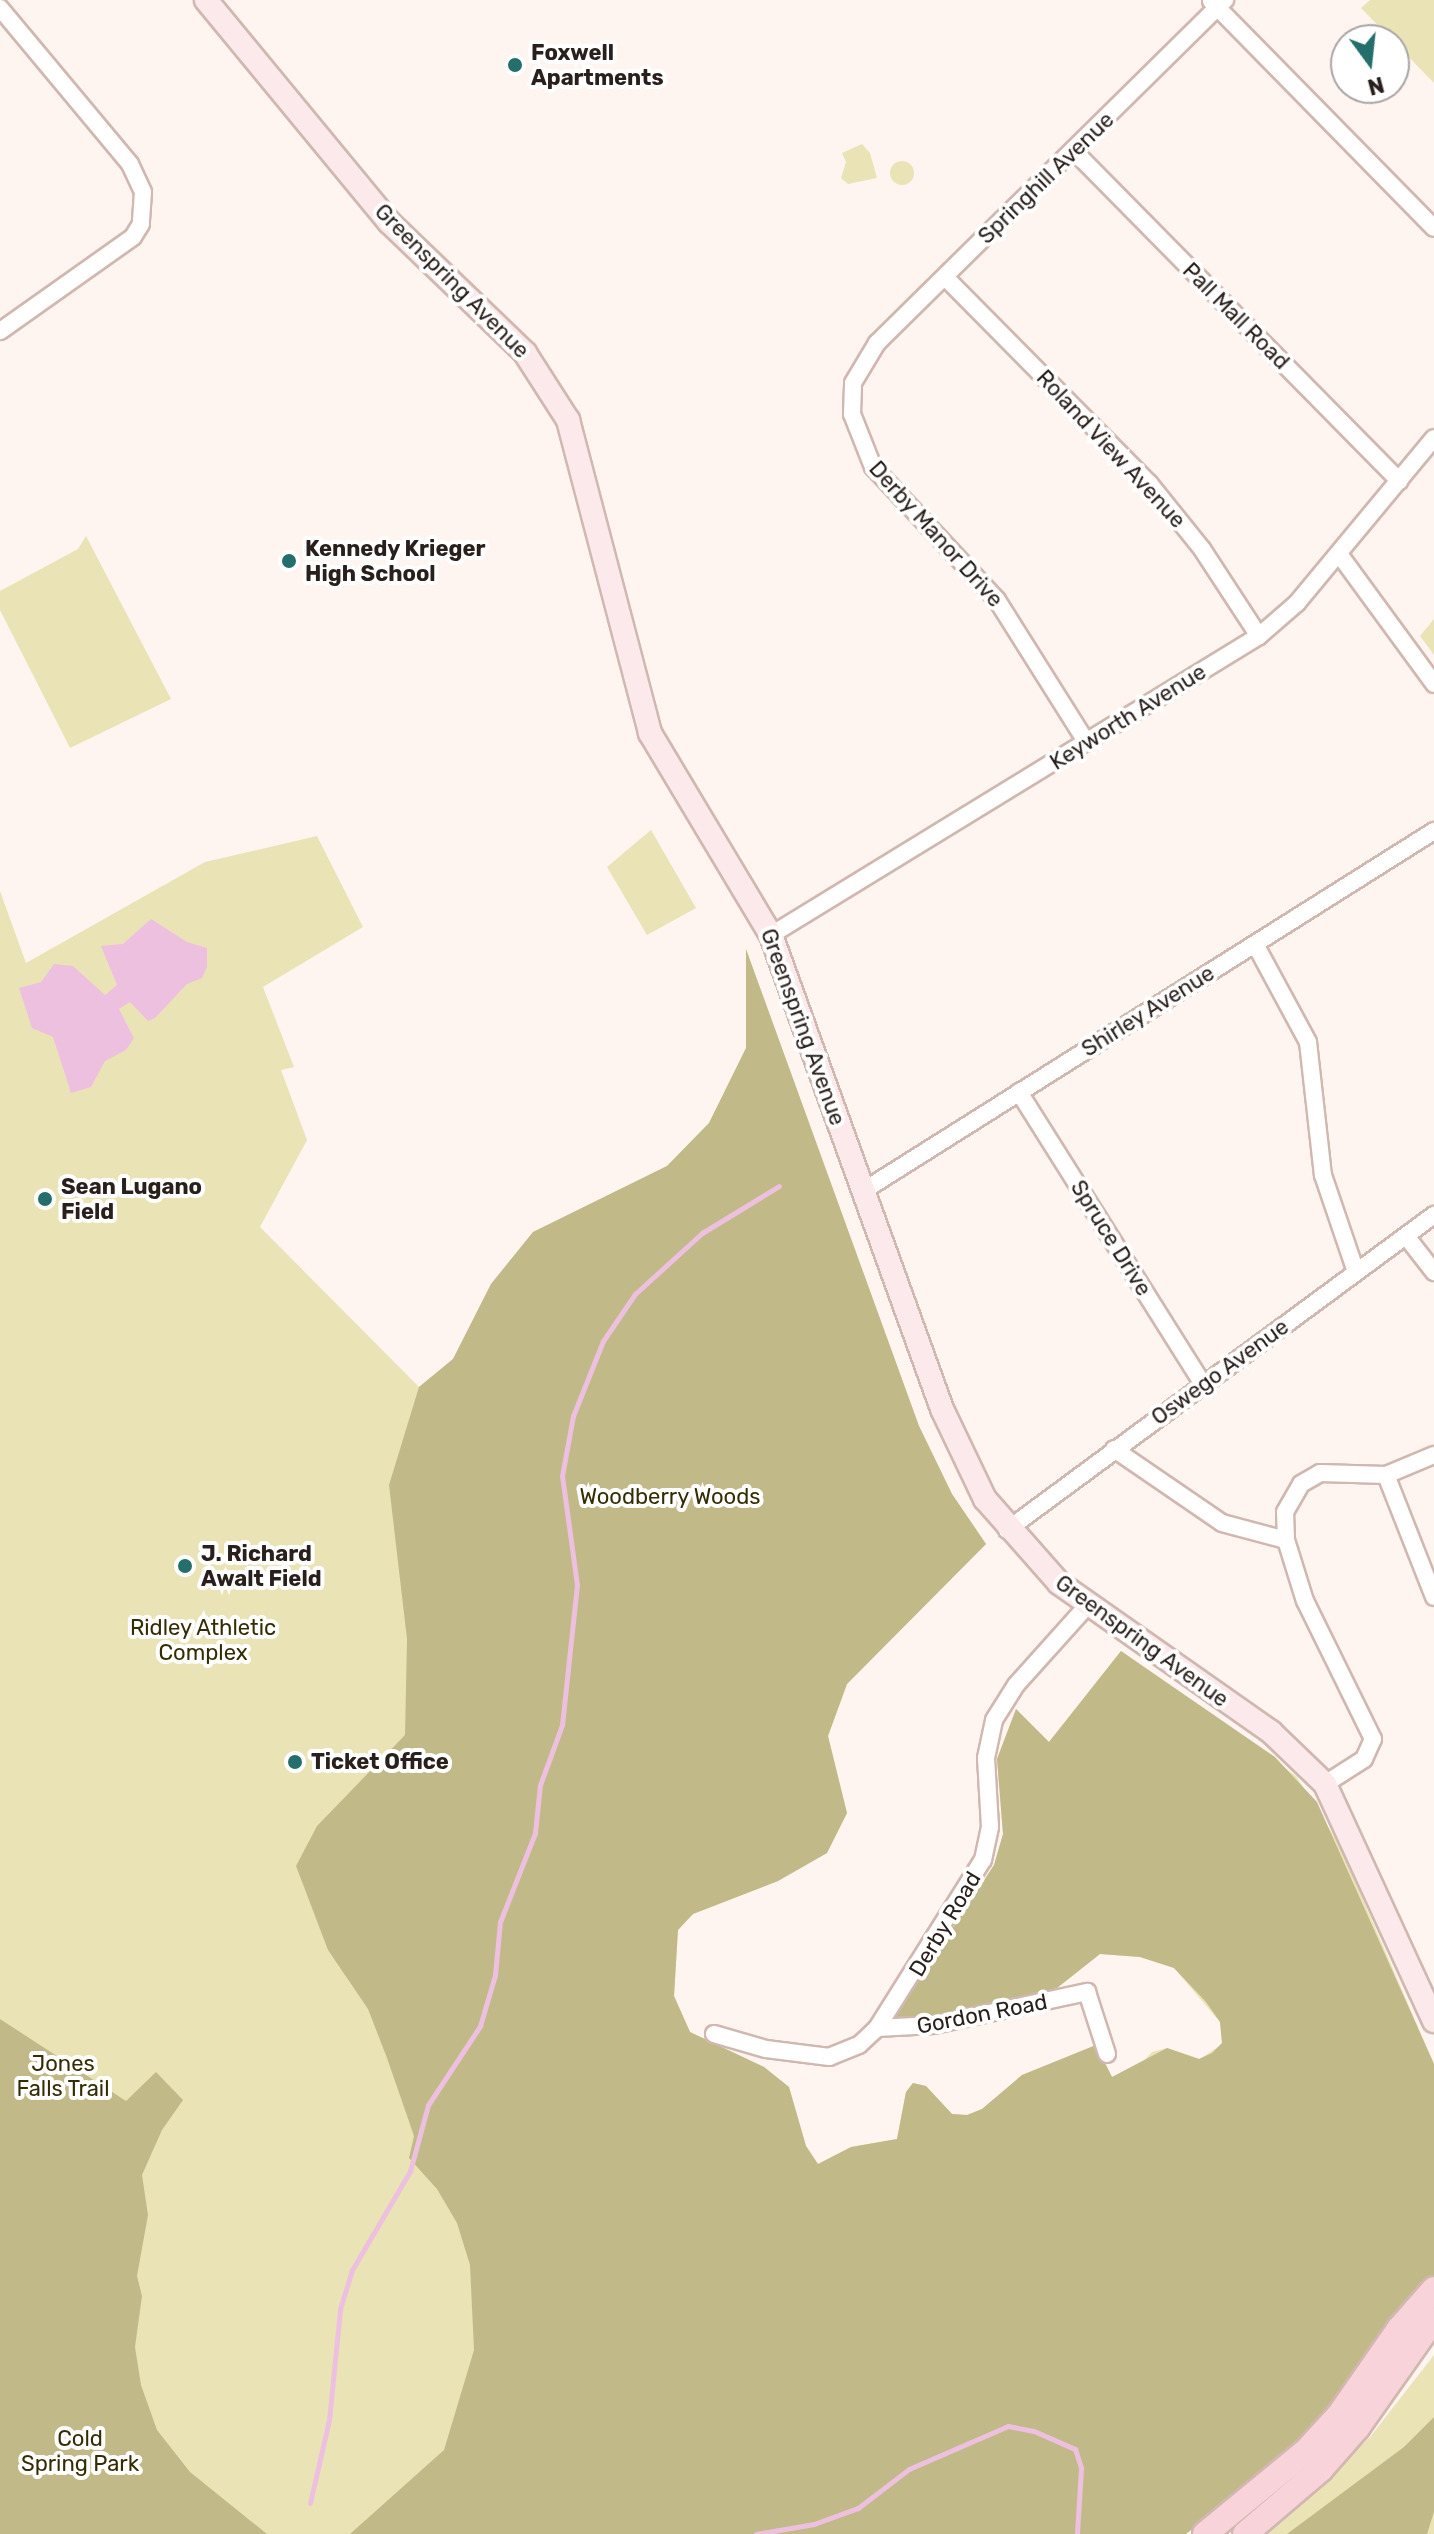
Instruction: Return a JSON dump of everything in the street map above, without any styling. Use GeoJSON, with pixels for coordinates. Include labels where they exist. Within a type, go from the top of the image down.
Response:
{"type":"FeatureCollection","features":[{"type":"Feature","properties":{"kind":"main road","name":"Greenspring Avenue"},"geometry":{"type":"LineString","coordinates":[[206,0],[389,222],[506,332],[555,395],[578,449],[629,666],[650,733],[771,935],[955,1444],[1007,1530],[1087,1606],[1271,1732],[1325,1784],[1434,2021]]}},
{"type":"Feature","properties":{"kind":"main road"},"geometry":{"type":"LineString","coordinates":[[1205,2534],[1305,2452],[1339,2415],[1399,2329],[1434,2289]]}},
{"type":"Feature","properties":{"kind":"main road"},"geometry":{"type":"LineString","coordinates":[[1245,2534],[1321,2469],[1425,2337],[1434,2319]]}},
{"type":"Feature","properties":{"kind":"street","name":"Springhill Avenue"},"geometry":{"type":"LineString","coordinates":[[865,356],[1217,2]]}},
{"type":"Feature","properties":{"kind":"street"},"geometry":{"type":"LineString","coordinates":[[1217,2],[1434,228]]}},
{"type":"Feature","properties":{"kind":"street"},"geometry":{"type":"LineString","coordinates":[[0,8],[130,164],[143,192],[143,207],[141,224],[122,248],[0,331]]}},
{"type":"Feature","properties":{"kind":"street","name":"Pall Mall Road"},"geometry":{"type":"LineString","coordinates":[[1073,150],[1399,481]]}},
{"type":"Feature","properties":{"kind":"street","name":"Roland View Avenue"},"geometry":{"type":"LineString","coordinates":[[945,277],[1149,483],[1202,549],[1259,636]]}},
{"type":"Feature","properties":{"kind":"street","name":"Derby Manor Drive"},"geometry":{"type":"LineString","coordinates":[[865,356],[853,383],[852,414],[873,467],[997,600],[1087,743]]}},
{"type":"Feature","properties":{"kind":"street","name":"Keyworth Avenue"},"geometry":{"type":"LineString","coordinates":[[771,935],[1259,636],[1297,603],[1434,438]]}},
{"type":"Feature","properties":{"kind":"street"},"geometry":{"type":"LineString","coordinates":[[1339,554],[1434,684]]}},
{"type":"Feature","properties":{"kind":"street","name":"Shirley Avenue"},"geometry":{"type":"LineString","coordinates":[[863,1191],[1434,831]]}},
{"type":"Feature","properties":{"kind":"street"},"geometry":{"type":"LineString","coordinates":[[1255,944],[1308,1042],[1323,1175],[1356,1272]]}},
{"type":"Feature","properties":{"kind":"street","name":"Spruce Drive"},"geometry":{"type":"LineString","coordinates":[[1019,1092],[1203,1384]]}},
{"type":"Feature","properties":{"kind":"street","name":"Oswego Avenue"},"geometry":{"type":"LineString","coordinates":[[1007,1530],[1434,1215]]}},
{"type":"Feature","properties":{"kind":"street"},"geometry":{"type":"LineString","coordinates":[[1406,1236],[1434,1272]]}},
{"type":"Feature","properties":{"kind":"street"},"geometry":{"type":"LineString","coordinates":[[1114,1449],[1222,1523],[1286,1540]]}},
{"type":"Feature","properties":{"kind":"street"},"geometry":{"type":"LineString","coordinates":[[1325,1784],[1364,1759],[1373,1739],[1324,1644],[1286,1540],[1289,1501],[1309,1478],[1334,1471],[1386,1475],[1434,1455]]}},
{"type":"Feature","properties":{"kind":"street"},"geometry":{"type":"LineString","coordinates":[[1386,1475],[1434,1597]]}},
{"type":"Feature","properties":{"kind":"street","name":"Derby Road"},"geometry":{"type":"LineString","coordinates":[[714,2034],[777,2052],[829,2057],[845,2054],[877,2028],[983,1860],[990,1827],[986,1758],[994,1720],[1016,1685],[1087,1606]]}},
{"type":"Feature","properties":{"kind":"street","name":"Gordon Road"},"geometry":{"type":"LineString","coordinates":[[877,2028],[934,2025],[1087,1992],[1107,2054]]}},
{"type":"Feature","properties":{"kind":"green space"},"geometry":{"type":"Polygon","coordinates":[[[1370,0],[1434,0],[1434,83],[1410,58],[1410,24],[1377,24],[1361,8],[1370,0]]]}},
{"type":"Feature","properties":{"kind":"green space"},"geometry":{"type":"Polygon","coordinates":[[[862,144],[870,153],[877,178],[848,184],[841,178],[846,162],[842,153],[862,144]]]}},
{"type":"Feature","properties":{"kind":"green space"},"geometry":{"type":"Polygon","coordinates":[[[902,161],[910,165],[914,173],[910,181],[902,185],[894,181],[890,173],[894,165],[902,161]]]}},
{"type":"Feature","properties":{"kind":"green space"},"geometry":{"type":"Polygon","coordinates":[[[86,536],[171,699],[70,748],[0,610],[0,591],[78,549],[86,536]]]}},
{"type":"Feature","properties":{"kind":"green space"},"geometry":{"type":"Polygon","coordinates":[[[1434,619],[1434,655],[1420,636],[1434,619]]]}},
{"type":"Feature","properties":{"kind":"green space"},"geometry":{"type":"Polygon","coordinates":[[[651,830],[696,908],[647,935],[607,867],[651,830]]]}},
{"type":"Feature","properties":{"kind":"green space"},"geometry":{"type":"Polygon","coordinates":[[[317,836],[363,927],[263,987],[294,1067],[281,1070],[307,1140],[260,1227],[419,1387],[453,1359],[491,1284],[533,1232],[667,1166],[709,1123],[746,1048],[746,949],[919,1426],[952,1494],[986,1544],[847,1684],[828,1736],[847,1813],[827,1853],[778,1881],[693,1914],[678,1930],[674,1996],[690,2032],[764,2067],[789,2087],[806,2146],[818,2164],[851,2147],[897,2139],[906,2092],[913,2083],[926,2086],[952,2114],[967,2115],[982,2109],[1022,2075],[1096,2045],[1112,2077],[1137,2068],[1152,2052],[1167,2048],[1200,2059],[1222,2044],[1220,2022],[1174,1968],[1140,1957],[1100,1954],[1057,1988],[892,2017],[994,1865],[1003,1834],[997,1759],[1016,1709],[1049,1742],[1121,1651],[1296,1776],[1339,1844],[1434,2064],[1186,2534],[0,2534],[0,891],[26,963],[205,862],[317,836]]]}},
{"type":"Feature","properties":{"kind":"green space","name":"Woodberry Woods"},"geometry":{"type":"Polygon","coordinates":[[[746,949],[919,1426],[952,1494],[986,1544],[847,1684],[828,1736],[847,1813],[827,1853],[778,1881],[693,1914],[678,1930],[674,1996],[690,2032],[764,2067],[789,2087],[806,2146],[818,2164],[851,2147],[897,2139],[906,2092],[913,2083],[926,2086],[952,2114],[967,2115],[982,2109],[1022,2075],[1096,2045],[1112,2077],[1167,2048],[1199,2059],[1212,2053],[1222,2043],[1220,2022],[1206,2002],[1174,1968],[1140,1957],[1100,1954],[1057,1988],[1024,2002],[900,2025],[892,2021],[994,1865],[1003,1834],[997,1759],[1016,1709],[1049,1742],[1121,1651],[1275,1757],[1317,1802],[1434,2064],[1434,2281],[1294,2449],[1186,2534],[350,2534],[444,2450],[474,2350],[470,2265],[457,2223],[437,2189],[409,2158],[414,2136],[387,2058],[368,2009],[328,1950],[296,1866],[317,1826],[405,1735],[407,1639],[389,1485],[419,1387],[453,1359],[491,1284],[533,1232],[667,1166],[709,1123],[746,1048],[746,949]]]}},
{"type":"Feature","properties":{"kind":"green space","name":"Cold Spring Park"},"geometry":{"type":"Polygon","coordinates":[[[0,2019],[126,2101],[156,2072],[183,2100],[162,2130],[142,2175],[148,2215],[137,2276],[142,2296],[135,2347],[141,2385],[157,2430],[190,2472],[267,2534],[0,2534],[0,2019]]]}},
{"type":"Feature","properties":{"kind":"green space"},"geometry":{"type":"Polygon","coordinates":[[[1434,2355],[1434,2534],[1260,2534],[1297,2507],[1370,2437],[1434,2355]]]}},
{"type":"Feature","properties":{"kind":"green space"},"geometry":{"type":"Polygon","coordinates":[[[1434,2417],[1434,2512],[1427,2534],[1287,2534],[1404,2447],[1434,2417]]]}},
{"type":"Feature","properties":{"kind":"shaded area"},"geometry":{"type":"Polygon","coordinates":[[[151,919],[187,942],[207,948],[207,967],[202,978],[187,984],[155,1018],[148,1021],[130,1002],[119,1009],[134,1038],[126,1050],[105,1061],[91,1087],[71,1093],[53,1037],[32,1028],[19,988],[41,982],[54,964],[73,966],[105,995],[117,985],[101,946],[123,944],[151,919]]]}},
{"type":"Feature","properties":{"kind":"waterway"},"geometry":{"type":"LineString","coordinates":[[310,2503],[329,2420],[340,2309],[352,2270],[410,2171],[428,2105],[480,2026],[495,1975],[500,1922],[535,1833],[540,1785],[562,1725],[577,1585],[562,1476],[573,1416],[603,1341],[635,1294],[702,1233],[779,1186]]}},
{"type":"Feature","properties":{"kind":"waterway"},"geometry":{"type":"LineString","coordinates":[[756,2534],[814,2524],[858,2508],[909,2469],[1008,2426],[1034,2431],[1075,2449],[1081,2468],[1077,2534]]}},
{"type":"Feature","properties":{"kind":"place","name":"Foxwell Apartments"},"geometry":{"type":"Point","coordinates":[515,65]}},
{"type":"Feature","properties":{"kind":"place","name":"Kennedy Krieger High School"},"geometry":{"type":"Point","coordinates":[289,561]}},
{"type":"Feature","properties":{"kind":"place","name":"Sean Lugano Field"},"geometry":{"type":"Point","coordinates":[45,1199]}},
{"type":"Feature","properties":{"kind":"place","name":"J. Richard Awalt Field"},"geometry":{"type":"Point","coordinates":[185,1566]}},
{"type":"Feature","properties":{"kind":"place","name":"Ticket Office"},"geometry":{"type":"Point","coordinates":[295,1762]}},
{"type":"Feature","properties":{"kind":"park label","name":"Ridley Athletic Complex"},"geometry":{"type":"Point","coordinates":[203,1640]}},
{"type":"Feature","properties":{"kind":"park label","name":"Jones Falls Trail"},"geometry":{"type":"Point","coordinates":[63,2076]}}]}
